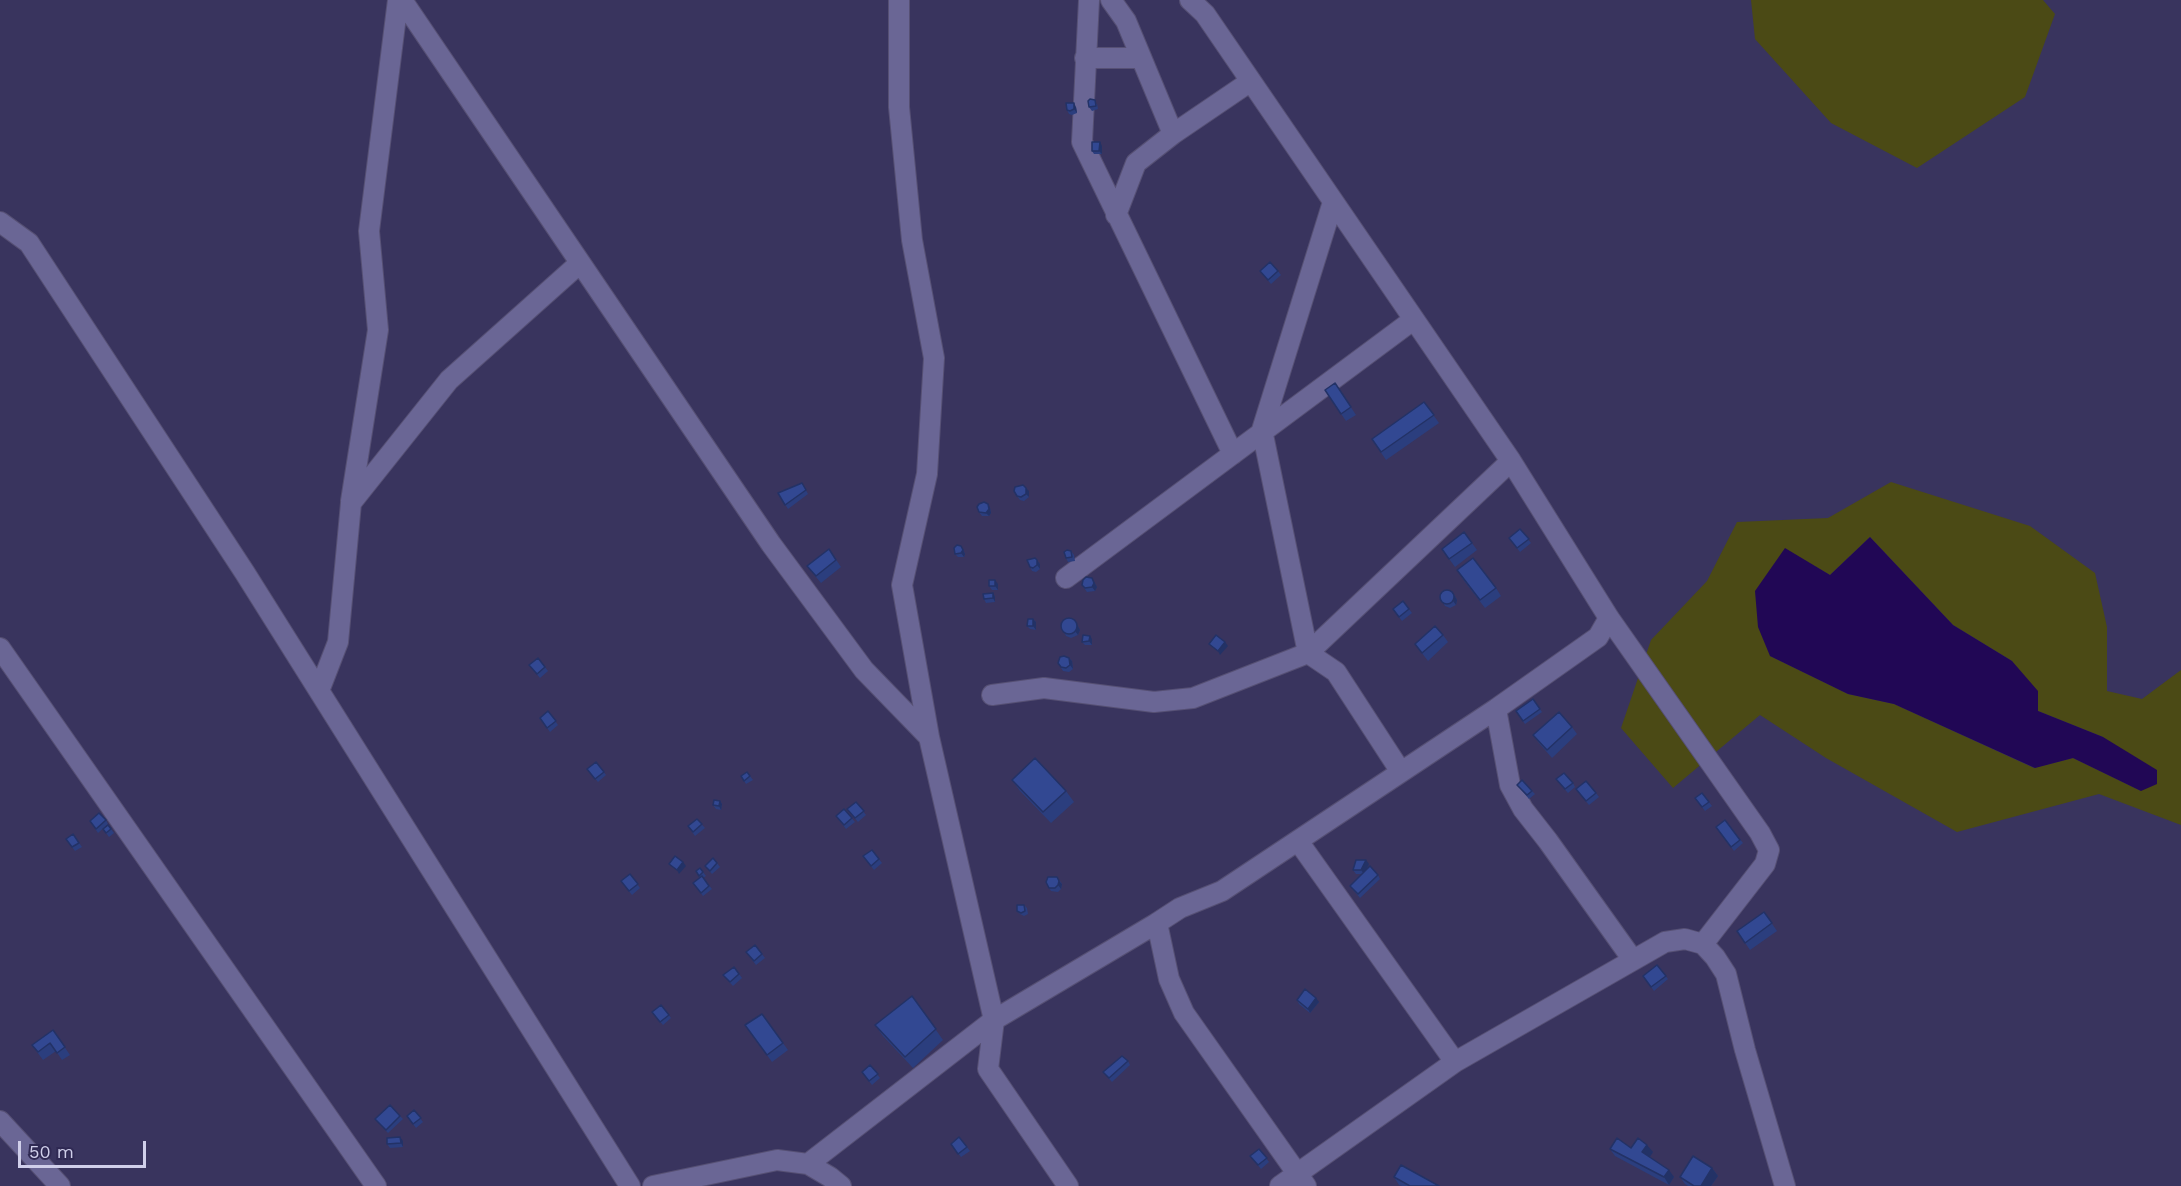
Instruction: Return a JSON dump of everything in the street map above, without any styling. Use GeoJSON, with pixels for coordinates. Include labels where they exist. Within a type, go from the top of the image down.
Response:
{"type":"FeatureCollection","features":[{"type":"Feature","properties":{"kind":"street"},"geometry":{"type":"LineString","coordinates":[[319,691],[338,642],[351,503],[378,330],[369,231],[398,0]]}},
{"type":"Feature","properties":{"kind":"street"},"geometry":{"type":"LineString","coordinates":[[402,0],[778,554],[864,670],[928,737]]}},
{"type":"Feature","properties":{"kind":"street"},"geometry":{"type":"LineString","coordinates":[[898,0],[899,107],[911,229],[934,358],[927,474],[902,585],[928,737],[994,1020],[988,1069],[1068,1186]]}},
{"type":"Feature","properties":{"kind":"street"},"geometry":{"type":"LineString","coordinates":[[1089,0],[1082,142],[1233,454]]}},
{"type":"Feature","properties":{"kind":"street"},"geometry":{"type":"LineString","coordinates":[[1111,0],[1126,21],[1173,134]]}},
{"type":"Feature","properties":{"kind":"street"},"geometry":{"type":"LineString","coordinates":[[1190,0],[1205,14],[1251,81],[1511,461],[1608,618],[1760,833],[1769,850],[1765,864],[1703,944]]}},
{"type":"Feature","properties":{"kind":"street"},"geometry":{"type":"LineString","coordinates":[[1085,58],[1141,58]]}},
{"type":"Feature","properties":{"kind":"street"},"geometry":{"type":"LineString","coordinates":[[1116,215],[1136,163],[1173,134],[1251,81]]}},
{"type":"Feature","properties":{"kind":"street"},"geometry":{"type":"LineString","coordinates":[[1333,202],[1262,430],[1308,653],[1336,672],[1401,772]]}},
{"type":"Feature","properties":{"kind":"street"},"geometry":{"type":"LineString","coordinates":[[0,222],[29,243],[245,573],[630,1186]]}},
{"type":"Feature","properties":{"kind":"street"},"geometry":{"type":"LineString","coordinates":[[351,503],[449,380],[580,263]]}},
{"type":"Feature","properties":{"kind":"street"},"geometry":{"type":"LineString","coordinates":[[1066,578],[1262,430],[1413,320]]}},
{"type":"Feature","properties":{"kind":"street"},"geometry":{"type":"LineString","coordinates":[[992,695],[1044,688],[1154,702],[1193,698],[1308,653],[1511,461]]}},
{"type":"Feature","properties":{"kind":"street"},"geometry":{"type":"LineString","coordinates":[[808,1164],[994,1020],[1179,908],[1222,891],[1496,709],[1598,637],[1608,618]]}},
{"type":"Feature","properties":{"kind":"street"},"geometry":{"type":"LineString","coordinates":[[0,648],[376,1186]]}},
{"type":"Feature","properties":{"kind":"street"},"geometry":{"type":"LineString","coordinates":[[1496,709],[1510,785],[1522,809],[1548,841],[1633,960]]}},
{"type":"Feature","properties":{"kind":"street"},"geometry":{"type":"LineString","coordinates":[[1298,841],[1455,1062]]}},
{"type":"Feature","properties":{"kind":"street"},"geometry":{"type":"LineString","coordinates":[[1156,923],[1169,979],[1184,1013],[1301,1179]]}},
{"type":"Feature","properties":{"kind":"street"},"geometry":{"type":"LineString","coordinates":[[1280,1186],[1301,1179],[1455,1062],[1665,942],[1685,939],[1703,944],[1726,974],[1745,1050],[1785,1186]]}},
{"type":"Feature","properties":{"kind":"street"},"geometry":{"type":"LineString","coordinates":[[0,1121],[60,1186]]}},
{"type":"Feature","properties":{"kind":"street"},"geometry":{"type":"LineString","coordinates":[[653,1186],[777,1160],[808,1164],[841,1186]]}},
{"type":"Feature","properties":{"kind":"shaded area"},"geometry":{"type":"Polygon","coordinates":[[[1751,0],[2043,0],[2055,14],[2025,97],[1917,168],[1831,123],[1755,39],[1751,0]]]}},
{"type":"Feature","properties":{"kind":"shaded area"},"geometry":{"type":"Polygon","coordinates":[[[1891,482],[2030,526],[2095,573],[2107,627],[2107,691],[2142,699],[2181,670],[2181,825],[2099,794],[1957,832],[1826,758],[1760,715],[1673,788],[1621,728],[1651,640],[1707,581],[1737,522],[1828,518],[1891,482]],[[1870,537],[1830,575],[1785,549],[1770,656],[1848,694],[1894,704],[2034,768],[2073,758],[2141,791],[2103,737],[2038,711],[2012,661],[1953,625],[1870,537]]]}},
{"type":"Feature","properties":{"kind":"shaded area"},"geometry":{"type":"Polygon","coordinates":[[[1870,537],[1953,625],[2012,661],[2038,691],[2038,711],[2103,737],[2157,770],[2157,784],[2141,791],[2073,758],[2035,768],[1894,704],[1848,694],[1770,656],[1758,627],[1755,591],[1785,548],[1830,575],[1870,537]]]}},
{"type":"Feature","properties":{"kind":"building"},"geometry":{"type":"Polygon","coordinates":[[[1090,99],[1095,100],[1096,106],[1089,107],[1090,99]]]}},
{"type":"Feature","properties":{"kind":"building"},"geometry":{"type":"Polygon","coordinates":[[[1066,103],[1074,103],[1074,109],[1067,110],[1066,103]]]}},
{"type":"Feature","properties":{"kind":"building"},"geometry":{"type":"Polygon","coordinates":[[[1092,142],[1100,142],[1099,151],[1092,151],[1092,142]]]}},
{"type":"Feature","properties":{"kind":"building"},"geometry":{"type":"Polygon","coordinates":[[[1270,262],[1278,271],[1268,280],[1260,271],[1270,262]]]}},
{"type":"Feature","properties":{"kind":"building"},"geometry":{"type":"Polygon","coordinates":[[[1335,383],[1351,407],[1341,414],[1325,390],[1335,383]]]}},
{"type":"Feature","properties":{"kind":"building"},"geometry":{"type":"Polygon","coordinates":[[[1424,402],[1434,415],[1381,452],[1372,439],[1424,402]]]}},
{"type":"Feature","properties":{"kind":"building"},"geometry":{"type":"Polygon","coordinates":[[[802,483],[806,490],[785,505],[778,493],[802,483]]]}},
{"type":"Feature","properties":{"kind":"building"},"geometry":{"type":"Polygon","coordinates":[[[1023,485],[1026,488],[1026,494],[1021,497],[1017,496],[1014,491],[1015,487],[1023,485]]]}},
{"type":"Feature","properties":{"kind":"building"},"geometry":{"type":"Polygon","coordinates":[[[984,502],[988,504],[989,509],[986,513],[979,512],[977,507],[984,502]]]}},
{"type":"Feature","properties":{"kind":"building"},"geometry":{"type":"Polygon","coordinates":[[[1520,529],[1529,539],[1517,548],[1509,538],[1520,529]]]}},
{"type":"Feature","properties":{"kind":"building"},"geometry":{"type":"Polygon","coordinates":[[[1464,532],[1472,543],[1449,559],[1442,549],[1464,532]]]}},
{"type":"Feature","properties":{"kind":"building"},"geometry":{"type":"Polygon","coordinates":[[[957,545],[963,550],[955,554],[954,548],[957,545]]]}},
{"type":"Feature","properties":{"kind":"building"},"geometry":{"type":"Polygon","coordinates":[[[829,549],[836,560],[816,576],[807,566],[829,549]]]}},
{"type":"Feature","properties":{"kind":"building"},"geometry":{"type":"Polygon","coordinates":[[[1071,551],[1072,557],[1066,558],[1064,552],[1071,551]]]}},
{"type":"Feature","properties":{"kind":"building"},"geometry":{"type":"Polygon","coordinates":[[[1035,558],[1037,565],[1030,567],[1027,560],[1035,558]]]}},
{"type":"Feature","properties":{"kind":"building"},"geometry":{"type":"Polygon","coordinates":[[[1473,558],[1496,588],[1480,600],[1457,570],[1473,558]]]}},
{"type":"Feature","properties":{"kind":"building"},"geometry":{"type":"Polygon","coordinates":[[[1086,577],[1092,578],[1094,583],[1092,587],[1085,588],[1082,585],[1086,577]]]}},
{"type":"Feature","properties":{"kind":"building"},"geometry":{"type":"Polygon","coordinates":[[[989,580],[995,580],[995,586],[989,586],[989,580]]]}},
{"type":"Feature","properties":{"kind":"building"},"geometry":{"type":"Polygon","coordinates":[[[1447,590],[1452,592],[1454,597],[1452,602],[1447,604],[1442,602],[1440,597],[1442,592],[1447,590]]]}},
{"type":"Feature","properties":{"kind":"building"},"geometry":{"type":"Polygon","coordinates":[[[993,593],[993,598],[984,599],[983,594],[993,593]]]}},
{"type":"Feature","properties":{"kind":"building"},"geometry":{"type":"Polygon","coordinates":[[[1403,601],[1409,609],[1399,617],[1393,609],[1403,601]]]}},
{"type":"Feature","properties":{"kind":"building"},"geometry":{"type":"Polygon","coordinates":[[[1069,618],[1077,626],[1069,634],[1061,626],[1069,618]]]}},
{"type":"Feature","properties":{"kind":"building"},"geometry":{"type":"Polygon","coordinates":[[[1028,619],[1033,619],[1033,626],[1027,626],[1028,619]]]}},
{"type":"Feature","properties":{"kind":"building"},"geometry":{"type":"Polygon","coordinates":[[[1435,626],[1443,635],[1422,653],[1415,644],[1435,626]]]}},
{"type":"Feature","properties":{"kind":"building"},"geometry":{"type":"Polygon","coordinates":[[[1083,635],[1090,636],[1089,641],[1082,642],[1083,635]]]}},
{"type":"Feature","properties":{"kind":"building"},"geometry":{"type":"Polygon","coordinates":[[[1216,635],[1225,642],[1218,651],[1209,644],[1216,635]]]}},
{"type":"Feature","properties":{"kind":"building"},"geometry":{"type":"Polygon","coordinates":[[[1060,657],[1069,658],[1070,665],[1066,668],[1061,667],[1058,663],[1060,657]]]}},
{"type":"Feature","properties":{"kind":"building"},"geometry":{"type":"Polygon","coordinates":[[[538,658],[545,667],[537,674],[529,665],[538,658]]]}},
{"type":"Feature","properties":{"kind":"building"},"geometry":{"type":"Polygon","coordinates":[[[1533,699],[1540,709],[1523,721],[1516,711],[1533,699]]]}},
{"type":"Feature","properties":{"kind":"building"},"geometry":{"type":"Polygon","coordinates":[[[548,711],[556,721],[547,728],[540,718],[548,711]]]}},
{"type":"Feature","properties":{"kind":"building"},"geometry":{"type":"Polygon","coordinates":[[[1559,712],[1572,727],[1547,750],[1533,735],[1559,712]]]}},
{"type":"Feature","properties":{"kind":"building"},"geometry":{"type":"Polygon","coordinates":[[[1035,758],[1066,791],[1043,812],[1012,780],[1035,758]]]}},
{"type":"Feature","properties":{"kind":"building"},"geometry":{"type":"Polygon","coordinates":[[[596,762],[604,772],[595,779],[587,769],[596,762]]]}},
{"type":"Feature","properties":{"kind":"building"},"geometry":{"type":"Polygon","coordinates":[[[747,772],[750,776],[744,781],[741,776],[747,772]]]}},
{"type":"Feature","properties":{"kind":"building"},"geometry":{"type":"Polygon","coordinates":[[[1564,773],[1573,783],[1565,789],[1556,779],[1564,773]]]}},
{"type":"Feature","properties":{"kind":"building"},"geometry":{"type":"Polygon","coordinates":[[[1522,780],[1532,791],[1527,795],[1517,785],[1522,780]]]}},
{"type":"Feature","properties":{"kind":"building"},"geometry":{"type":"Polygon","coordinates":[[[1586,781],[1596,793],[1586,801],[1576,789],[1586,781]]]}},
{"type":"Feature","properties":{"kind":"building"},"geometry":{"type":"Polygon","coordinates":[[[1702,793],[1709,802],[1702,807],[1695,798],[1702,793]]]}},
{"type":"Feature","properties":{"kind":"building"},"geometry":{"type":"Polygon","coordinates":[[[714,800],[720,801],[719,806],[713,805],[714,800]]]}},
{"type":"Feature","properties":{"kind":"building"},"geometry":{"type":"Polygon","coordinates":[[[856,802],[864,811],[855,818],[847,809],[856,802]]]}},
{"type":"Feature","properties":{"kind":"building"},"geometry":{"type":"Polygon","coordinates":[[[844,809],[852,818],[844,825],[836,816],[844,809]]]}},
{"type":"Feature","properties":{"kind":"building"},"geometry":{"type":"Polygon","coordinates":[[[99,813],[106,820],[96,829],[90,821],[99,813]]]}},
{"type":"Feature","properties":{"kind":"building"},"geometry":{"type":"Polygon","coordinates":[[[697,819],[702,824],[693,832],[688,826],[697,819]]]}},
{"type":"Feature","properties":{"kind":"building"},"geometry":{"type":"Polygon","coordinates":[[[1725,820],[1740,840],[1731,847],[1716,827],[1725,820]]]}},
{"type":"Feature","properties":{"kind":"building"},"geometry":{"type":"Polygon","coordinates":[[[108,825],[111,829],[106,833],[103,829],[108,825]]]}},
{"type":"Feature","properties":{"kind":"building"},"geometry":{"type":"Polygon","coordinates":[[[73,834],[79,843],[72,847],[66,839],[73,834]]]}},
{"type":"Feature","properties":{"kind":"building"},"geometry":{"type":"Polygon","coordinates":[[[872,850],[879,859],[871,866],[863,856],[872,850]]]}},
{"type":"Feature","properties":{"kind":"building"},"geometry":{"type":"Polygon","coordinates":[[[675,856],[683,862],[677,870],[669,864],[675,856]]]}},
{"type":"Feature","properties":{"kind":"building"},"geometry":{"type":"Polygon","coordinates":[[[713,858],[717,863],[710,871],[705,866],[713,858]]]}},
{"type":"Feature","properties":{"kind":"building"},"geometry":{"type":"Polygon","coordinates":[[[1356,860],[1366,860],[1361,870],[1353,870],[1356,860]]]}},
{"type":"Feature","properties":{"kind":"building"},"geometry":{"type":"Polygon","coordinates":[[[1370,866],[1378,875],[1358,894],[1350,886],[1370,866]]]}},
{"type":"Feature","properties":{"kind":"building"},"geometry":{"type":"Polygon","coordinates":[[[700,868],[703,872],[699,876],[696,871],[700,868]]]}},
{"type":"Feature","properties":{"kind":"building"},"geometry":{"type":"Polygon","coordinates":[[[630,874],[638,884],[629,891],[621,881],[630,874]]]}},
{"type":"Feature","properties":{"kind":"building"},"geometry":{"type":"Polygon","coordinates":[[[702,876],[709,886],[701,893],[693,883],[702,876]]]}},
{"type":"Feature","properties":{"kind":"building"},"geometry":{"type":"Polygon","coordinates":[[[1048,877],[1057,877],[1059,881],[1055,888],[1049,888],[1046,882],[1048,877]]]}},
{"type":"Feature","properties":{"kind":"building"},"geometry":{"type":"Polygon","coordinates":[[[1017,905],[1024,905],[1025,911],[1021,913],[1017,911],[1017,905]]]}},
{"type":"Feature","properties":{"kind":"building"},"geometry":{"type":"Polygon","coordinates":[[[1764,912],[1772,923],[1745,943],[1737,931],[1764,912]]]}},
{"type":"Feature","properties":{"kind":"building"},"geometry":{"type":"Polygon","coordinates":[[[755,945],[762,954],[754,961],[746,952],[755,945]]]}},
{"type":"Feature","properties":{"kind":"building"},"geometry":{"type":"Polygon","coordinates":[[[1657,965],[1666,976],[1651,987],[1643,976],[1657,965]]]}},
{"type":"Feature","properties":{"kind":"building"},"geometry":{"type":"Polygon","coordinates":[[[734,967],[739,974],[730,982],[723,975],[734,967]]]}},
{"type":"Feature","properties":{"kind":"building"},"geometry":{"type":"Polygon","coordinates":[[[1305,989],[1316,998],[1308,1009],[1297,1000],[1305,989]]]}},
{"type":"Feature","properties":{"kind":"building"},"geometry":{"type":"Polygon","coordinates":[[[912,996],[936,1029],[905,1057],[875,1025],[912,996]]]}},
{"type":"Feature","properties":{"kind":"building"},"geometry":{"type":"Polygon","coordinates":[[[661,1005],[669,1015],[660,1022],[652,1012],[661,1005]]]}},
{"type":"Feature","properties":{"kind":"building"},"geometry":{"type":"Polygon","coordinates":[[[762,1014],[783,1043],[767,1055],[745,1025],[762,1014]]]}},
{"type":"Feature","properties":{"kind":"building"},"geometry":{"type":"Polygon","coordinates":[[[53,1030],[65,1047],[57,1053],[50,1043],[38,1052],[32,1045],[53,1030]]]}},
{"type":"Feature","properties":{"kind":"building"},"geometry":{"type":"Polygon","coordinates":[[[1122,1056],[1128,1061],[1109,1078],[1103,1072],[1122,1056]]]}},
{"type":"Feature","properties":{"kind":"building"},"geometry":{"type":"Polygon","coordinates":[[[870,1065],[878,1074],[869,1081],[862,1072],[870,1065]]]}},
{"type":"Feature","properties":{"kind":"building"},"geometry":{"type":"Polygon","coordinates":[[[390,1105],[400,1116],[386,1130],[375,1119],[390,1105]]]}},
{"type":"Feature","properties":{"kind":"building"},"geometry":{"type":"Polygon","coordinates":[[[414,1110],[421,1118],[413,1124],[407,1116],[414,1110]]]}},
{"type":"Feature","properties":{"kind":"building"},"geometry":{"type":"Polygon","coordinates":[[[400,1137],[401,1143],[387,1144],[387,1138],[400,1137]]]}},
{"type":"Feature","properties":{"kind":"building"},"geometry":{"type":"Polygon","coordinates":[[[959,1137],[967,1147],[958,1154],[951,1144],[959,1137]]]}},
{"type":"Feature","properties":{"kind":"building"},"geometry":{"type":"Polygon","coordinates":[[[1617,1138],[1631,1148],[1638,1138],[1647,1145],[1642,1152],[1669,1170],[1664,1177],[1610,1149],[1617,1138]]]}},
{"type":"Feature","properties":{"kind":"building"},"geometry":{"type":"Polygon","coordinates":[[[1259,1149],[1267,1158],[1258,1165],[1250,1156],[1259,1149]]]}},
{"type":"Feature","properties":{"kind":"building"},"geometry":{"type":"Polygon","coordinates":[[[1693,1156],[1712,1168],[1701,1186],[1694,1186],[1680,1177],[1693,1156]]]}},
{"type":"Feature","properties":{"kind":"building"},"geometry":{"type":"Polygon","coordinates":[[[1401,1165],[1439,1186],[1410,1186],[1394,1177],[1401,1165]]]}}]}
